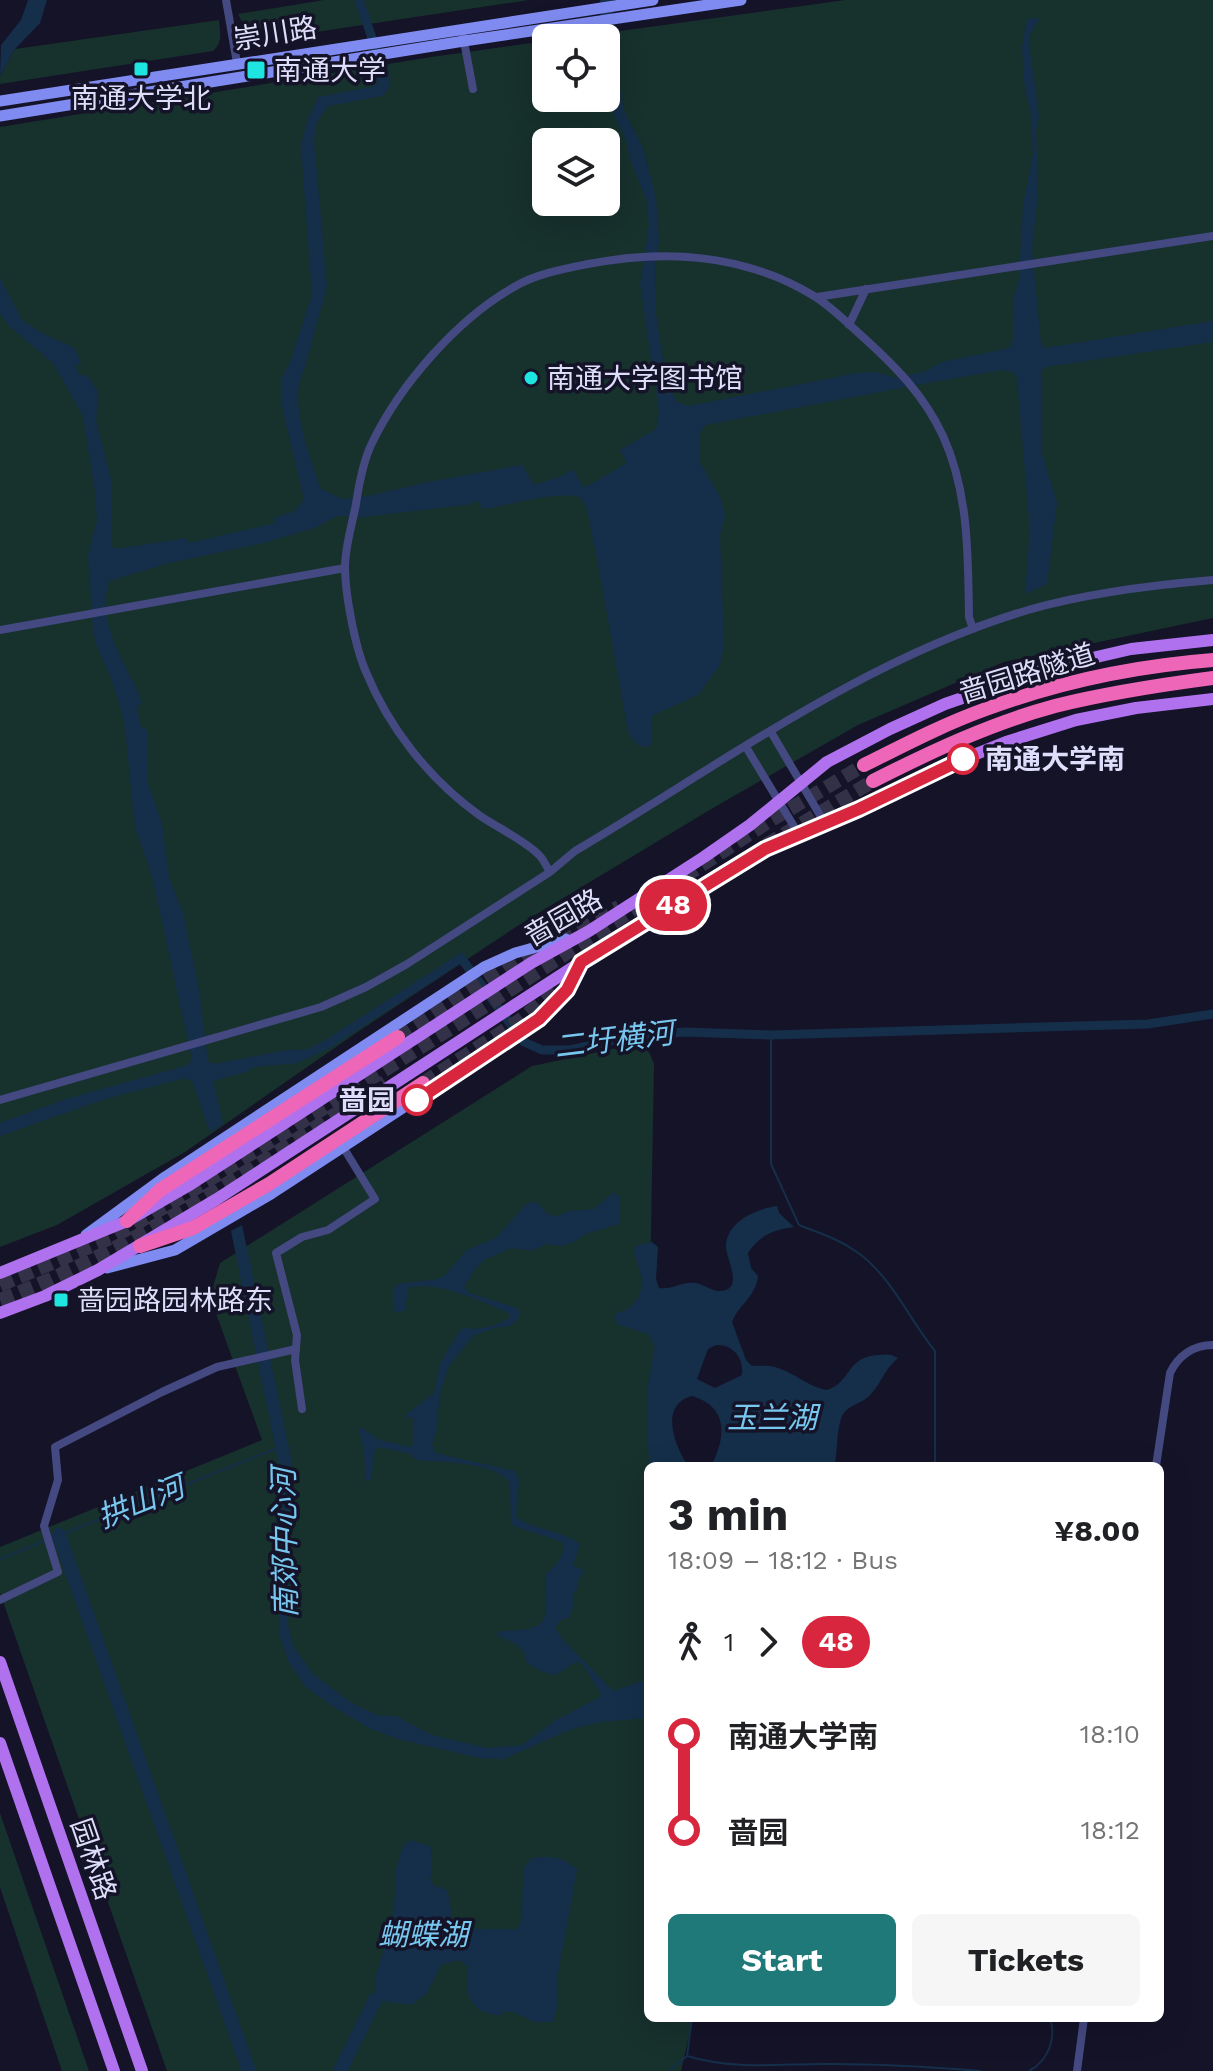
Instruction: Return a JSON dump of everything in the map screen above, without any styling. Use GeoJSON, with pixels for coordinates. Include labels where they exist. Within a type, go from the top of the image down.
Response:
{"type":"FeatureCollection","features":[{"type":"Feature","properties":{"kind":"highway","name":"啬园路隧道"},"geometry":{"type":"LineString","coordinates":[[864,765],[986,709],[1050,688],[1103,675],[1210,660]]}},
{"type":"Feature","properties":{"kind":"highway","name":"啬园路隧道"},"geometry":{"type":"LineString","coordinates":[[873,781],[936,750],[1053,707],[1165,684],[1213,678]]}},
{"type":"Feature","properties":{"kind":"highway"},"geometry":{"type":"LineString","coordinates":[[127,1221],[160,1190],[398,1037]]}},
{"type":"Feature","properties":{"kind":"highway"},"geometry":{"type":"LineString","coordinates":[[140,1246],[193,1228],[269,1184],[423,1083]]}},
{"type":"Feature","properties":{"kind":"main road","name":"崇川路"},"geometry":{"type":"LineString","coordinates":[[619,11],[653,0]]}},
{"type":"Feature","properties":{"kind":"main road","name":"崇川路"},"geometry":{"type":"LineString","coordinates":[[0,116],[238,78],[596,14],[741,0]]}},
{"type":"Feature","properties":{"kind":"main road","name":"崇川路"},"geometry":{"type":"LineString","coordinates":[[0,101],[237,63],[463,36]]}},
{"type":"Feature","properties":{"kind":"main road"},"geometry":{"type":"LineString","coordinates":[[237,63],[238,78]]}},
{"type":"Feature","properties":{"kind":"main road","name":"啬园路"},"geometry":{"type":"LineString","coordinates":[[0,1273],[127,1221],[191,1184],[531,963],[589,931],[704,857],[827,762],[863,741],[945,704],[1049,668],[1131,649],[1213,640]]}},
{"type":"Feature","properties":{"kind":"main road","name":"啬园路"},"geometry":{"type":"LineString","coordinates":[[0,1313],[45,1296],[140,1246],[237,1187],[581,962],[765,849],[859,809],[941,768],[1006,742],[1076,720],[1149,706],[1213,699]]}},
{"type":"Feature","properties":{"kind":"main road"},"geometry":{"type":"LineString","coordinates":[[75,1243],[165,1177],[484,967],[515,953],[589,931]]}},
{"type":"Feature","properties":{"kind":"main road"},"geometry":{"type":"LineString","coordinates":[[98,1270],[175,1250],[271,1194],[539,1019],[567,990],[581,962]]}},
{"type":"Feature","properties":{"kind":"main road","name":"园林路"},"geometry":{"type":"LineString","coordinates":[[0,1662],[142,2071]]}},
{"type":"Feature","properties":{"kind":"main road","name":"园林路"},"geometry":{"type":"LineString","coordinates":[[0,1743],[114,2071]]}},
{"type":"Feature","properties":{"kind":"street"},"geometry":{"type":"LineString","coordinates":[[226,0],[237,63]]}},
{"type":"Feature","properties":{"kind":"street"},"geometry":{"type":"LineString","coordinates":[[463,36],[473,89]]}},
{"type":"Feature","properties":{"kind":"street"},"geometry":{"type":"LineString","coordinates":[[817,297],[1213,236]]}},
{"type":"Feature","properties":{"kind":"street"},"geometry":{"type":"LineString","coordinates":[[550,872],[539,854],[476,813],[434,778],[407,744],[365,670],[350,606],[345,568],[357,496],[370,445],[405,388],[430,358],[475,315],[514,286],[546,273],[638,255],[664,255],[718,260],[757,270],[817,297],[904,374],[943,437],[959,488],[967,533],[969,617],[973,629]]}},
{"type":"Feature","properties":{"kind":"street"},"geometry":{"type":"LineString","coordinates":[[849,325],[866,289]]}},
{"type":"Feature","properties":{"kind":"street"},"geometry":{"type":"LineString","coordinates":[[0,630],[345,568]]}},
{"type":"Feature","properties":{"kind":"street"},"geometry":{"type":"LineString","coordinates":[[0,1100],[321,1007],[366,987],[550,872],[575,851],[771,732],[883,668],[973,629],[1029,610],[1070,601],[1213,580]]}},
{"type":"Feature","properties":{"kind":"street"},"geometry":{"type":"LineString","coordinates":[[771,732],[824,822]]}},
{"type":"Feature","properties":{"kind":"street"},"geometry":{"type":"LineString","coordinates":[[746,747],[798,833]]}},
{"type":"Feature","properties":{"kind":"street"},"geometry":{"type":"LineString","coordinates":[[302,1409],[295,1360],[297,1335],[276,1253],[302,1237],[328,1230],[375,1199],[343,1147]]}},
{"type":"Feature","properties":{"kind":"street"},"geometry":{"type":"LineString","coordinates":[[1157,1462],[1170,1373],[1176,1360],[1190,1350],[1213,1345]]}},
{"type":"Feature","properties":{"kind":"street"},"geometry":{"type":"LineString","coordinates":[[0,1600],[58,1572],[44,1526],[58,1480],[55,1447],[217,1367],[296,1349]]}},
{"type":"Feature","properties":{"kind":"street"},"geometry":{"type":"LineString","coordinates":[[1077,2071],[1083,2022]]}},
{"type":"Feature","properties":{"kind":"green space"},"geometry":{"type":"Polygon","coordinates":[[[324,0],[529,0],[263,40],[248,34],[238,14],[324,0]]]}},
{"type":"Feature","properties":{"kind":"green space","name":"南通大学"},"geometry":{"type":"Polygon","coordinates":[[[845,0],[1213,0],[1213,618],[1004,662],[858,725],[525,921],[185,1152],[57,1225],[0,1247],[0,127],[532,43],[532,112],[620,112],[620,31],[845,0]]]}},
{"type":"Feature","properties":{"kind":"green space"},"geometry":{"type":"Polygon","coordinates":[[[219,20],[220,41],[213,51],[0,84],[0,76],[15,49],[219,20]]]}},
{"type":"Feature","properties":{"kind":"green space","name":"啬园"},"geometry":{"type":"Polygon","coordinates":[[[645,1042],[654,1064],[650,1287],[665,1384],[663,1462],[644,1462],[644,2022],[692,2022],[681,2071],[167,2071],[0,1593],[0,1547],[262,1440],[210,1297],[220,1263],[532,1066],[645,1042]]]}},
{"type":"Feature","properties":{"kind":"green space"},"geometry":{"type":"Polygon","coordinates":[[[0,1813],[89,2071],[62,2071],[0,1887],[0,1813]]]}},
{"type":"Feature","properties":{"kind":"water"},"geometry":{"type":"Polygon","coordinates":[[[28,0],[47,0],[40,23],[15,49],[0,76],[1,45],[21,20],[28,0]]]}},
{"type":"Feature","properties":{"kind":"water"},"geometry":{"type":"Polygon","coordinates":[[[600,0],[613,0],[613,24],[601,24],[600,0]]]}},
{"type":"Feature","properties":{"kind":"water"},"geometry":{"type":"Polygon","coordinates":[[[1040,18],[1029,35],[1029,43],[1039,118],[1036,129],[1038,192],[1032,249],[1041,343],[1045,348],[1213,321],[1212,342],[1046,367],[1041,371],[1042,453],[1057,503],[1047,584],[1025,594],[1030,531],[1017,378],[1013,372],[1001,370],[705,425],[699,435],[699,461],[720,496],[725,516],[720,534],[724,646],[720,665],[698,695],[651,716],[652,741],[648,747],[636,743],[628,731],[596,553],[586,506],[580,497],[545,497],[483,509],[478,501],[363,517],[337,516],[315,528],[263,543],[169,563],[109,581],[106,614],[109,629],[142,702],[137,707],[141,728],[147,729],[147,780],[162,824],[169,877],[183,913],[199,990],[208,1061],[214,1064],[287,1050],[326,1049],[298,1063],[254,1067],[213,1081],[223,1124],[210,1132],[192,1081],[185,1078],[105,1099],[0,1136],[0,1123],[63,1100],[188,1065],[192,1059],[152,876],[135,827],[124,719],[93,629],[88,555],[97,520],[83,416],[53,363],[9,326],[0,313],[0,278],[22,320],[75,348],[81,363],[75,366],[80,376],[86,374],[98,391],[96,421],[111,479],[111,544],[115,549],[187,538],[189,543],[275,523],[274,518],[295,511],[304,499],[281,403],[281,378],[289,365],[312,295],[301,146],[306,124],[318,97],[372,87],[377,83],[378,75],[389,74],[389,88],[383,96],[328,106],[317,122],[314,141],[327,287],[299,383],[298,397],[302,428],[320,488],[342,499],[522,465],[534,485],[573,469],[584,488],[627,463],[620,450],[656,429],[659,411],[640,284],[649,226],[647,201],[614,112],[620,112],[620,88],[624,111],[643,148],[656,199],[659,240],[655,269],[656,315],[667,384],[677,402],[689,406],[857,373],[876,372],[895,378],[926,371],[942,362],[1010,348],[1014,296],[1019,278],[1023,205],[1033,154],[1022,48],[1027,19],[1040,18]]]}},
{"type":"Feature","properties":{"kind":"water"},"geometry":{"type":"Polygon","coordinates":[[[614,1192],[620,1198],[620,1224],[585,1234],[561,1246],[546,1244],[532,1251],[511,1248],[484,1260],[475,1269],[464,1287],[469,1293],[520,1309],[520,1316],[511,1326],[474,1335],[449,1366],[440,1392],[432,1444],[435,1453],[515,1471],[519,1479],[516,1517],[580,1544],[573,1565],[584,1571],[574,1593],[574,1605],[569,1617],[560,1621],[555,1628],[613,1691],[644,1680],[644,1718],[599,1722],[569,1730],[504,1759],[480,1758],[398,1739],[369,1728],[306,1687],[289,1663],[279,1634],[283,1484],[231,1231],[242,1225],[292,1463],[288,1625],[293,1646],[312,1673],[350,1702],[379,1716],[396,1716],[432,1735],[487,1748],[522,1745],[556,1720],[602,1696],[584,1666],[577,1661],[556,1675],[547,1673],[525,1661],[526,1655],[515,1643],[497,1636],[499,1631],[530,1628],[543,1620],[546,1574],[562,1556],[562,1542],[511,1525],[510,1482],[478,1466],[416,1460],[408,1453],[379,1447],[374,1452],[371,1480],[366,1481],[359,1429],[361,1427],[377,1439],[409,1447],[414,1445],[414,1418],[406,1418],[407,1414],[434,1393],[440,1364],[458,1333],[464,1328],[488,1327],[509,1318],[509,1313],[459,1293],[419,1286],[408,1288],[405,1311],[393,1312],[393,1289],[398,1284],[438,1279],[446,1274],[467,1250],[496,1238],[527,1203],[536,1202],[555,1217],[569,1211],[594,1209],[614,1192]]]}},
{"type":"Feature","properties":{"kind":"water","name":"玉兰湖"},"geometry":{"type":"Polygon","coordinates":[[[777,1206],[779,1213],[794,1227],[768,1234],[748,1253],[751,1268],[758,1276],[757,1283],[732,1322],[746,1360],[752,1366],[778,1368],[827,1390],[868,1356],[884,1354],[898,1358],[871,1394],[842,1416],[835,1462],[713,1462],[720,1444],[721,1424],[713,1408],[692,1396],[675,1408],[672,1426],[686,1462],[650,1462],[648,1385],[655,1346],[648,1334],[617,1324],[614,1315],[630,1308],[640,1296],[642,1279],[634,1251],[636,1246],[652,1242],[658,1247],[656,1279],[659,1288],[691,1283],[716,1291],[727,1289],[733,1279],[726,1249],[728,1236],[738,1222],[753,1213],[777,1206]],[[716,1345],[708,1349],[697,1379],[715,1388],[742,1375],[736,1353],[728,1347],[716,1345]]]}},
{"type":"Feature","properties":{"kind":"water","name":"蝴蝶湖"},"geometry":{"type":"Polygon","coordinates":[[[411,1840],[431,1847],[430,1879],[436,1888],[440,1886],[448,1892],[452,1918],[468,1927],[516,1930],[521,1922],[524,1868],[532,1858],[556,1858],[577,1870],[558,1973],[557,2008],[553,2022],[534,2022],[514,2012],[503,2011],[502,2015],[483,2012],[468,1994],[469,1967],[459,1960],[442,1964],[426,1994],[411,2005],[375,2000],[376,1976],[391,1925],[395,1872],[403,1846],[411,1840]]]}},
{"type":"Feature","properties":{"kind":"waterway"},"geometry":{"type":"LineString","coordinates":[[359,0],[384,73]]}},
{"type":"Feature","properties":{"kind":"waterway","name":"二圩横河"},"geometry":{"type":"LineString","coordinates":[[307,1054],[326,1045],[461,958],[524,1042],[542,1050],[570,1050],[629,1037],[685,1032],[771,1035],[1148,1024],[1213,1014]]}},
{"type":"Feature","properties":{"kind":"waterway"},"geometry":{"type":"LineString","coordinates":[[771,1035],[771,1164],[799,1225],[843,1243],[869,1262],[890,1285],[935,1351],[935,1462]]}},
{"type":"Feature","properties":{"kind":"waterway","name":"拱山河"},"geometry":{"type":"LineString","coordinates":[[53,1538],[277,1448]]}},
{"type":"Feature","properties":{"kind":"waterway"},"geometry":{"type":"LineString","coordinates":[[59,1535],[249,2071]]}},
{"type":"Feature","properties":{"kind":"waterway","name":"拱山河"},"geometry":{"type":"LineString","coordinates":[[0,1559],[47,1540]]}},
{"type":"Feature","properties":{"kind":"waterway"},"geometry":{"type":"LineString","coordinates":[[340,2071],[375,2000]]}},
{"type":"Feature","properties":{"kind":"waterway","name":"南郊中心河"},"geometry":{"type":"LineString","coordinates":[[669,2071],[687,2056],[691,2022]]}},
{"type":"Feature","properties":{"kind":"waterway"},"geometry":{"type":"LineString","coordinates":[[1029,2071],[1046,2055],[1051,2041],[1051,2022]]}},
{"type":"Feature","properties":{"kind":"waterway"},"geometry":{"type":"LineString","coordinates":[[687,2056],[742,2065],[870,2065],[980,2071]]}},
{"type":"Feature","properties":{"kind":"tunnel"},"geometry":{"type":"LineString","coordinates":[[0,1285],[115,1236],[190,1192],[453,1027],[768,822],[864,765]]}},
{"type":"Feature","properties":{"kind":"tunnel"},"geometry":{"type":"LineString","coordinates":[[766,845],[873,781]]}},
{"type":"Feature","properties":{"kind":"tunnel"},"geometry":{"type":"LineString","coordinates":[[398,1037],[525,953],[619,907]]}},
{"type":"Feature","properties":{"kind":"tunnel"},"geometry":{"type":"LineString","coordinates":[[423,1083],[520,1020],[579,971]]}},
{"type":"Feature","properties":{"kind":"tunnel"},"geometry":{"type":"LineString","coordinates":[[0,1300],[51,1279],[150,1229],[385,1082]]}},
{"type":"Feature","properties":{"kind":"bus line","name":"48"},"geometry":{"type":"LineString","coordinates":[[417,1100],[539,1019],[567,990],[581,962],[765,849],[859,809],[963,759]]}},
{"type":"Feature","properties":{"kind":"place","name":"南通大学北"},"geometry":{"type":"Point","coordinates":[141,69]}},
{"type":"Feature","properties":{"kind":"place","name":"南通大学"},"geometry":{"type":"Point","coordinates":[256,70]}},
{"type":"Feature","properties":{"kind":"place","name":"南通大学图书馆"},"geometry":{"type":"Point","coordinates":[531,378]}},
{"type":"Feature","properties":{"kind":"place","name":"南通大学南"},"geometry":{"type":"Point","coordinates":[963,759]}},
{"type":"Feature","properties":{"kind":"place","name":"啬园"},"geometry":{"type":"Point","coordinates":[417,1100]}},
{"type":"Feature","properties":{"kind":"place","name":"啬园路园林路东"},"geometry":{"type":"Point","coordinates":[61,1300]}}]}
